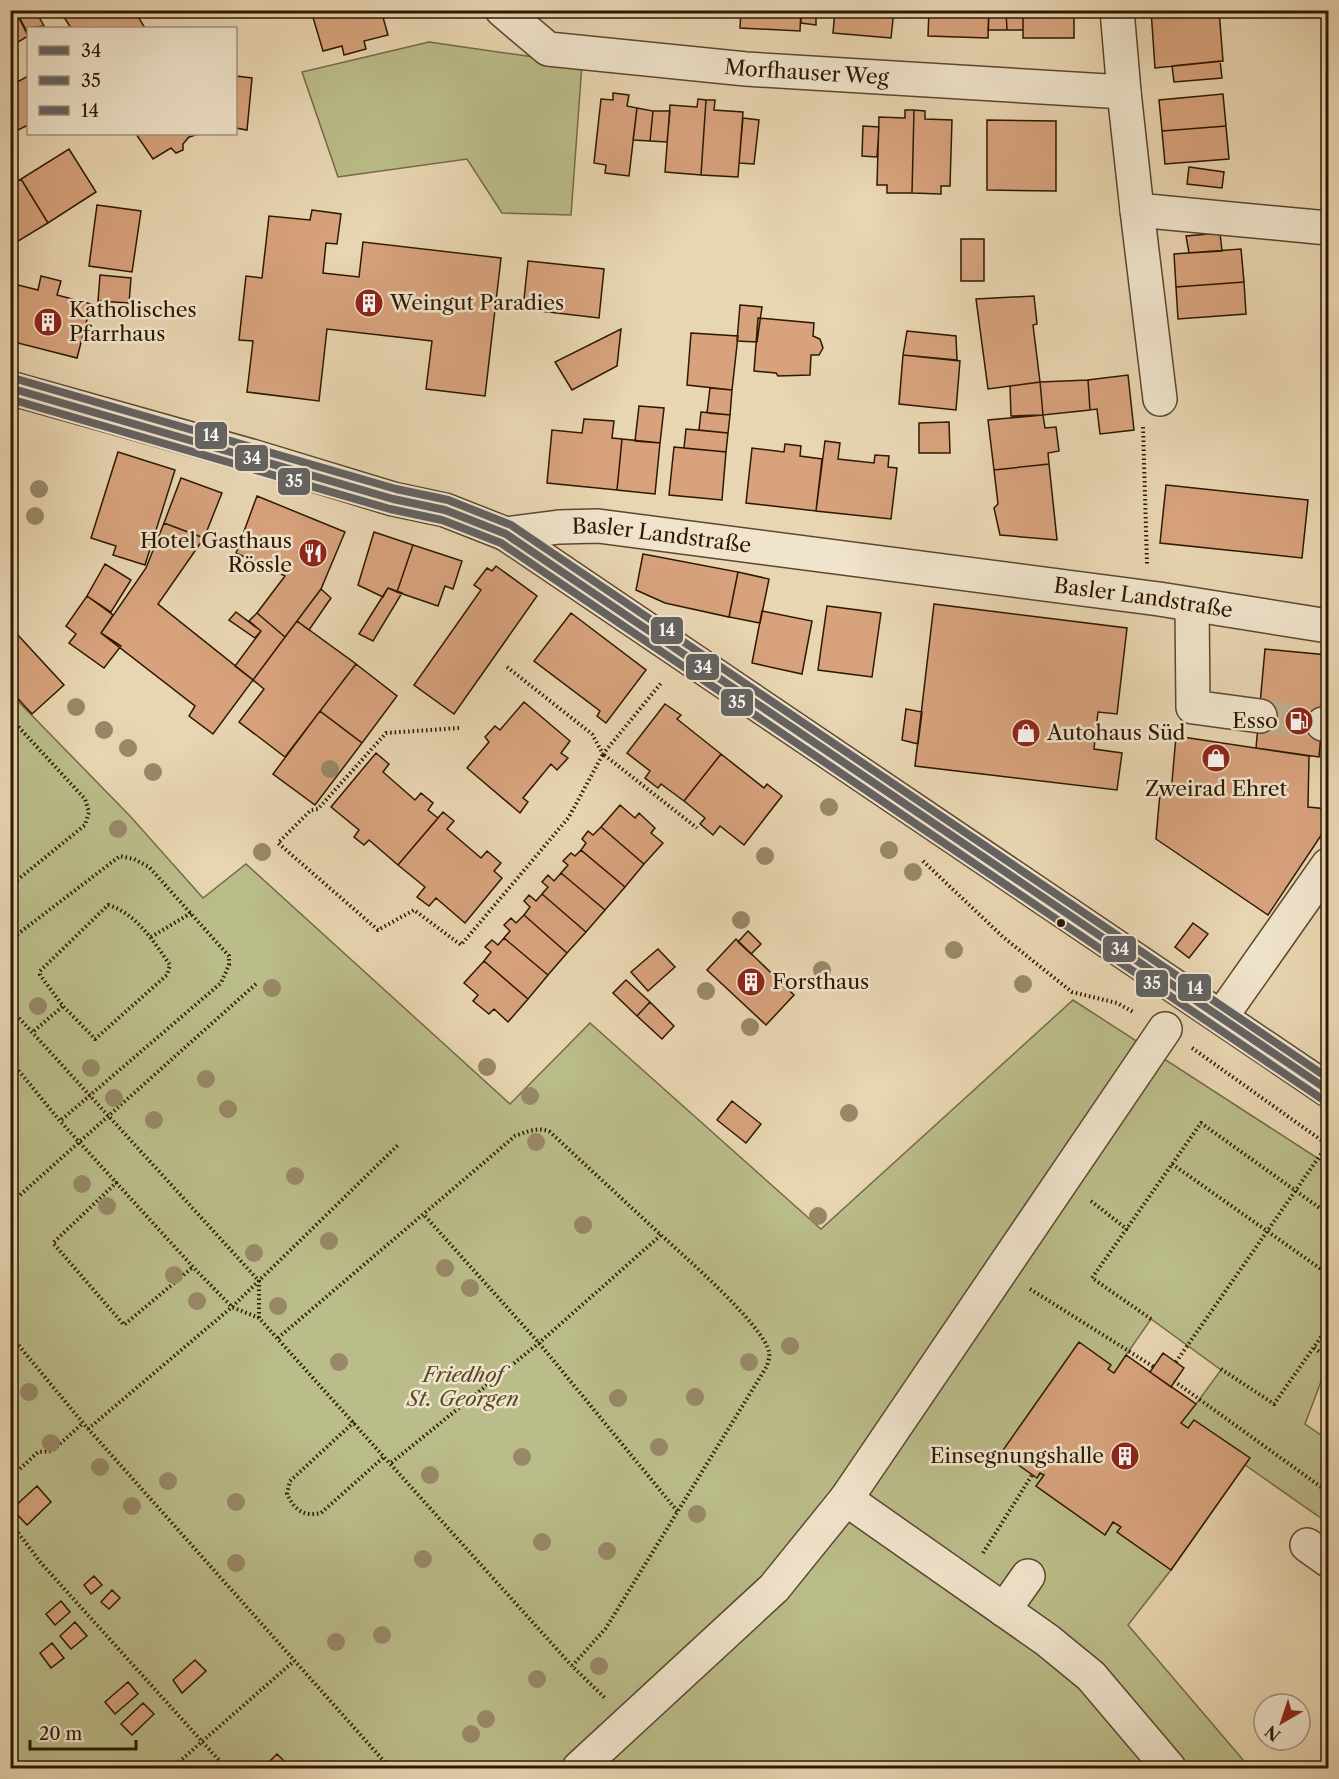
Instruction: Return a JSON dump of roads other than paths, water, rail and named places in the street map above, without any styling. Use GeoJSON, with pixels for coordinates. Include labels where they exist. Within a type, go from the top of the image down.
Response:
{"type":"FeatureCollection","features":[{"type":"Feature","properties":{"kind":"street","name":"Morfhauser Weg"},"geometry":{"type":"LineString","coordinates":[[502,10],[548,49],[746,69],[1124,92]]}},
{"type":"Feature","properties":{"kind":"street"},"geometry":{"type":"LineString","coordinates":[[1117,10],[1137,210],[1160,399]]}},
{"type":"Feature","properties":{"kind":"street"},"geometry":{"type":"LineString","coordinates":[[1137,210],[1329,228]]}},
{"type":"Feature","properties":{"kind":"street","name":"Basler Landstraße"},"geometry":{"type":"LineString","coordinates":[[10,388],[255,457],[393,499],[445,510],[506,534],[559,527],[597,526],[1192,604],[1329,626]]}},
{"type":"Feature","properties":{"kind":"street"},"geometry":{"type":"LineString","coordinates":[[506,534],[1329,1090]]}},
{"type":"Feature","properties":{"kind":"street"},"geometry":{"type":"LineString","coordinates":[[1192,604],[1193,707],[1260,716]]}},
{"type":"Feature","properties":{"kind":"street"},"geometry":{"type":"LineString","coordinates":[[1221,1017],[1329,865]]}},
{"type":"Feature","properties":{"kind":"street"},"geometry":{"type":"LineString","coordinates":[[579,1768],[774,1588],[846,1499],[1165,1029]]}},
{"type":"Feature","properties":{"kind":"street"},"geometry":{"type":"LineString","coordinates":[[846,1499],[1047,1640],[1091,1676],[1169,1768]]}},
{"type":"Feature","properties":{"kind":"street"},"geometry":{"type":"LineString","coordinates":[[1004,1610],[1028,1576]]}},
{"type":"Feature","properties":{"kind":"tunnel"},"geometry":{"type":"LineString","coordinates":[[1260,716],[1323,724]]}},
{"type":"Feature","properties":{"kind":"place","name":"Weingut Paradies"},"geometry":{"type":"Point","coordinates":[369,303]}},
{"type":"Feature","properties":{"kind":"place","name":"Katholisches Pfarrhaus"},"geometry":{"type":"Point","coordinates":[48,322]}},
{"type":"Feature","properties":{"kind":"place","name":"Hotel Gasthaus Rössle"},"geometry":{"type":"Point","coordinates":[313,553]}},
{"type":"Feature","properties":{"kind":"place","name":"Esso"},"geometry":{"type":"Point","coordinates":[1299,721]}},
{"type":"Feature","properties":{"kind":"place","name":"Autohaus Süd"},"geometry":{"type":"Point","coordinates":[1026,733]}},
{"type":"Feature","properties":{"kind":"place","name":"Zweirad Ehret"},"geometry":{"type":"Point","coordinates":[1216,758]}},
{"type":"Feature","properties":{"kind":"place","name":"Forsthaus"},"geometry":{"type":"Point","coordinates":[751,982]}},
{"type":"Feature","properties":{"kind":"place","name":"Einsegnungshalle"},"geometry":{"type":"Point","coordinates":[1125,1456]}},
{"type":"Feature","properties":{"kind":"park label","name":"Friedhof St. Georgen"},"geometry":{"type":"Point","coordinates":[463,1387]}}]}
